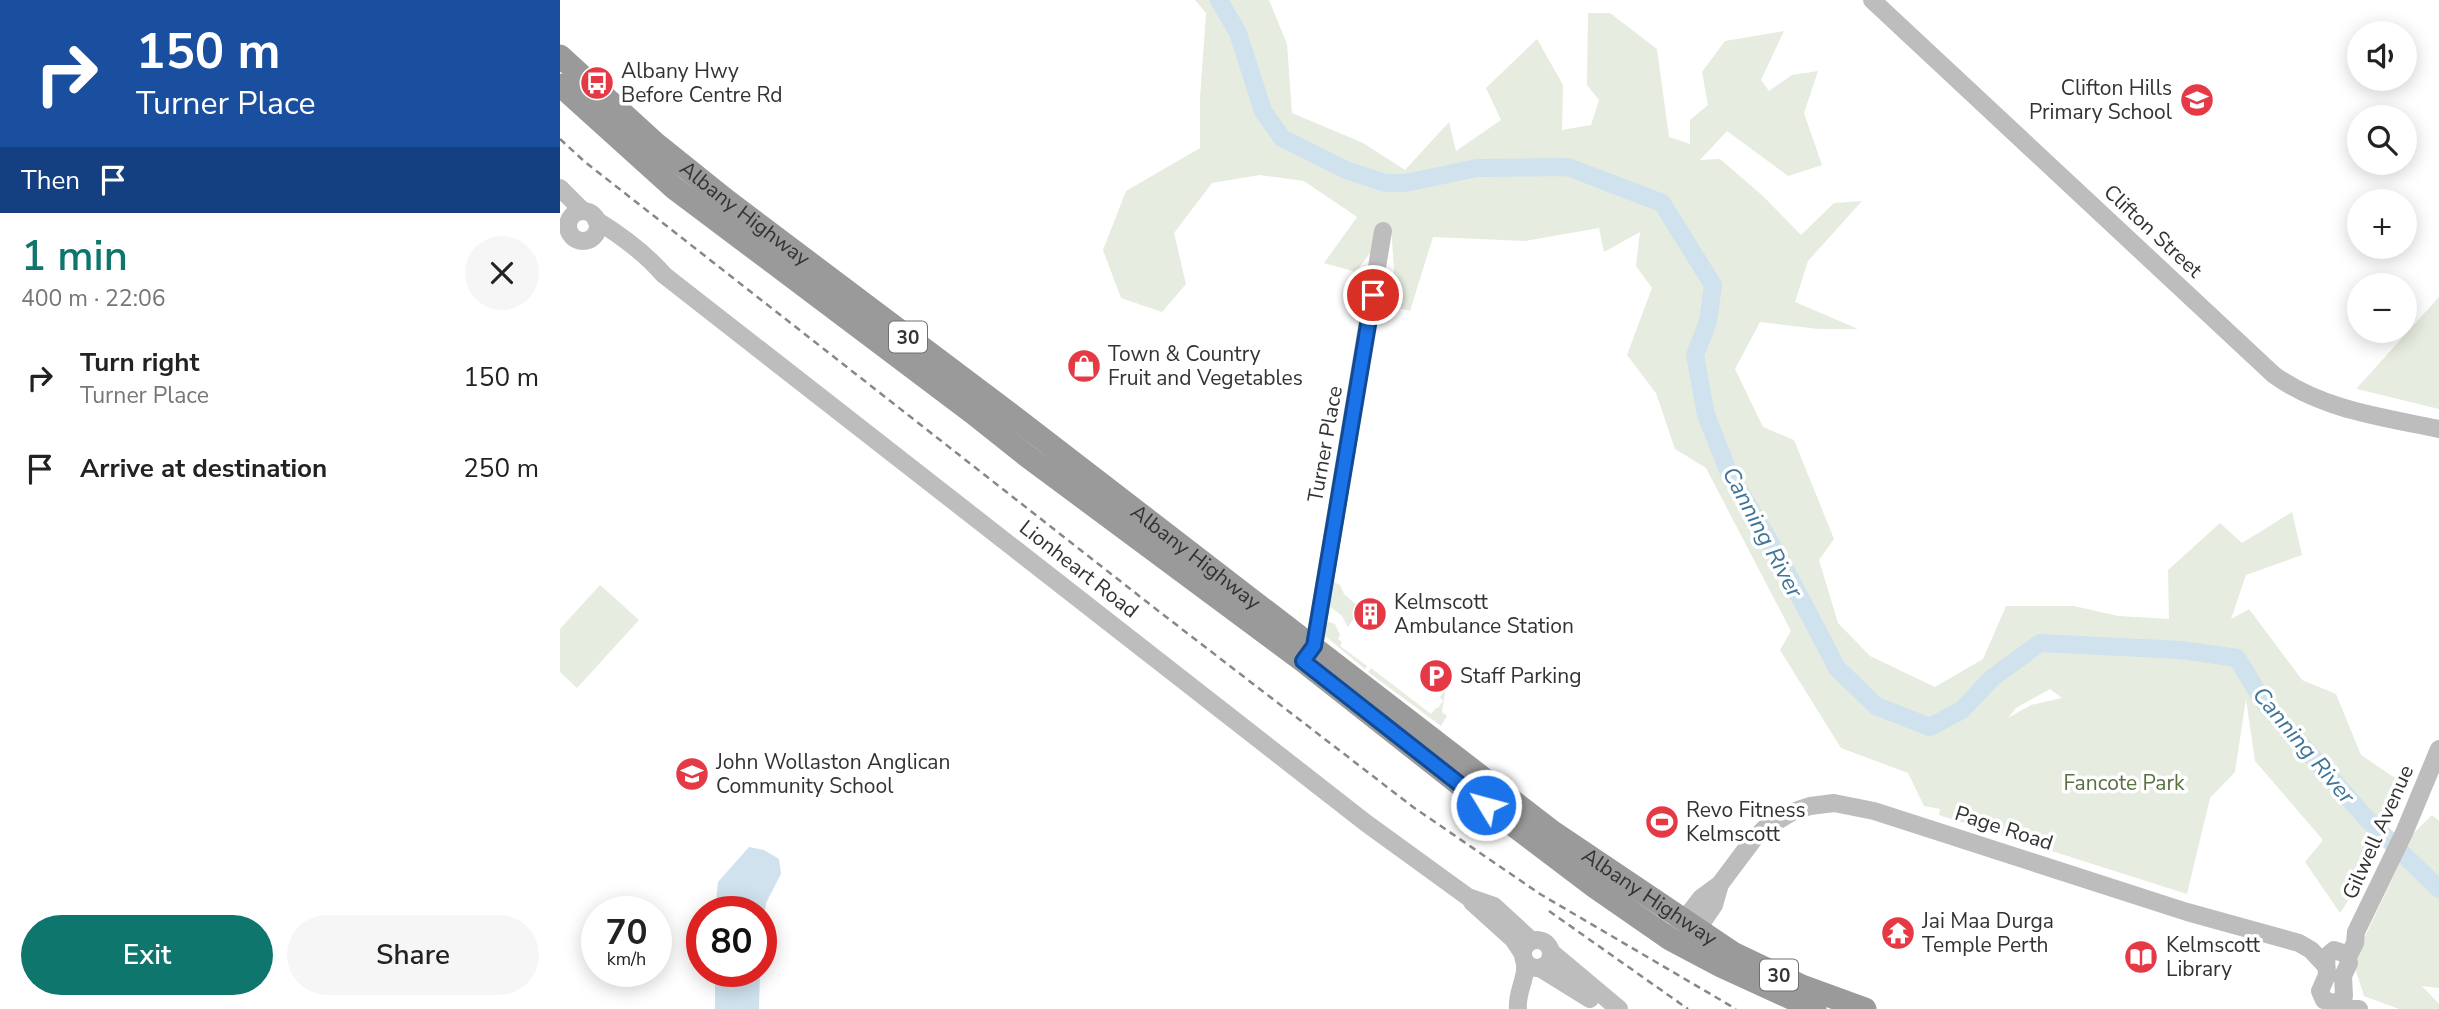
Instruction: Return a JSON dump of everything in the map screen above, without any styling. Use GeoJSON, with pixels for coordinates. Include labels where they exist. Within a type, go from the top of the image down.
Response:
{"type":"FeatureCollection","features":[{"type":"Feature","properties":{"kind":"highway","name":"Albany Highway"},"geometry":{"type":"LineString","coordinates":[[560,57],[648,152],[674,188],[1027,456],[1308,654]]}},
{"type":"Feature","properties":{"kind":"highway","name":"Albany Highway"},"geometry":{"type":"LineString","coordinates":[[560,85],[648,152],[753,221],[1041,437],[1531,839],[1684,934],[1865,1009]]}},
{"type":"Feature","properties":{"kind":"highway"},"geometry":{"type":"LineString","coordinates":[[1027,456],[1041,437]]}},
{"type":"Feature","properties":{"kind":"highway","name":"Albany Highway"},"geometry":{"type":"LineString","coordinates":[[1684,934],[1721,966],[1815,1009]]}},
{"type":"Feature","properties":{"kind":"main road","name":"Clifton Street"},"geometry":{"type":"LineString","coordinates":[[1872,0],[2274,375],[2293,388],[2332,405],[2439,429]]}},
{"type":"Feature","properties":{"kind":"main road","name":"Lionheart Road"},"geometry":{"type":"LineString","coordinates":[[560,188],[590,215],[647,255],[664,275]]}},
{"type":"Feature","properties":{"kind":"main road"},"geometry":{"type":"LineString","coordinates":[[560,206],[569,232],[575,239],[590,238],[597,228],[590,215],[575,213],[568,223]]}},
{"type":"Feature","properties":{"kind":"main road","name":"Turner Place"},"geometry":{"type":"LineString","coordinates":[[1308,654],[1383,231]]}},
{"type":"Feature","properties":{"kind":"main road","name":"Lionheart Road"},"geometry":{"type":"LineString","coordinates":[[590,238],[613,242],[629,257],[664,275],[1366,823],[1468,897],[1478,910],[1531,958],[1584,997],[1617,1009]]}},
{"type":"Feature","properties":{"kind":"main road","name":"Gilwell Avenue"},"geometry":{"type":"LineString","coordinates":[[2336,956],[2359,928],[2404,834],[2439,749]]}},
{"type":"Feature","properties":{"kind":"main road","name":"Page Road"},"geometry":{"type":"LineString","coordinates":[[1684,934],[1714,905],[1720,884],[1753,840],[1778,820],[1810,806],[1843,804],[1903,819],[2187,912],[2336,956]]}},
{"type":"Feature","properties":{"kind":"main road"},"geometry":{"type":"LineString","coordinates":[[1531,958],[1549,962],[1551,952],[1617,1009]]}},
{"type":"Feature","properties":{"kind":"main road"},"geometry":{"type":"LineString","coordinates":[[2336,956],[2348,966],[2330,1002],[2360,1009]]}},
{"type":"Feature","properties":{"kind":"main road"},"geometry":{"type":"LineString","coordinates":[[1518,1009],[1517,996],[1531,958]]}},
{"type":"Feature","properties":{"kind":"main road"},"geometry":{"type":"LineString","coordinates":[[1527,1009],[1531,958]]}},
{"type":"Feature","properties":{"kind":"green space","name":"Fancote Park"},"geometry":{"type":"Polygon","coordinates":[[[1195,0],[1269,0],[1287,44],[1292,113],[1363,143],[1405,170],[1449,122],[1456,151],[1501,120],[1486,88],[1537,39],[1563,85],[1562,130],[1591,125],[1599,100],[1587,85],[1588,13],[1610,13],[1657,49],[1669,137],[1690,144],[1690,120],[1708,105],[1702,72],[1725,41],[1784,31],[1761,80],[1769,91],[1792,75],[1818,71],[1804,113],[1822,165],[1788,176],[1727,131],[1700,160],[1720,159],[1763,196],[1801,235],[1834,203],[1862,201],[1808,261],[1795,302],[1858,329],[1819,329],[1760,322],[1735,369],[1763,427],[1794,440],[1834,539],[1819,560],[1838,623],[1870,656],[1935,687],[1983,659],[2006,606],[2074,606],[2118,616],[2169,619],[2168,570],[2220,523],[2242,543],[2292,512],[2302,555],[2246,575],[2231,619],[2249,609],[2302,680],[2336,694],[2361,755],[2407,786],[2366,874],[2340,913],[2305,862],[2323,840],[2255,761],[2246,699],[2235,772],[2210,798],[2187,894],[1939,815],[1940,809],[1924,806],[1908,773],[1841,748],[1780,650],[1791,631],[1706,468],[1675,449],[1656,393],[1627,355],[1652,288],[1636,266],[1640,232],[1604,252],[1599,228],[1525,241],[1433,237],[1410,311],[1384,304],[1394,271],[1391,225],[1356,272],[1324,263],[1357,217],[1304,181],[1260,175],[1212,183],[1174,233],[1186,284],[1162,312],[1121,298],[1103,250],[1126,191],[1200,148],[1200,98],[1206,13],[1195,0]],[[2050,689],[2016,708],[2008,718],[2031,705],[2062,698],[2050,689]]]}},
{"type":"Feature","properties":{"kind":"green space"},"geometry":{"type":"Polygon","coordinates":[[[2439,297],[2439,409],[2357,389],[2398,343],[2417,343],[2417,321],[2439,297]]]}},
{"type":"Feature","properties":{"kind":"green space"},"geometry":{"type":"Polygon","coordinates":[[[1331,583],[1340,585],[1344,594],[1361,609],[1348,627],[1342,616],[1327,604],[1331,583]]]}},
{"type":"Feature","properties":{"kind":"green space"},"geometry":{"type":"Polygon","coordinates":[[[600,585],[639,620],[577,688],[560,672],[560,629],[600,585]]]}},
{"type":"Feature","properties":{"kind":"green space"},"geometry":{"type":"Polygon","coordinates":[[[1327,621],[1335,624],[1340,635],[1338,639],[1342,642],[1340,646],[1367,666],[1365,669],[1325,636],[1327,621]]]}},
{"type":"Feature","properties":{"kind":"green space"},"geometry":{"type":"Polygon","coordinates":[[[1371,668],[1431,714],[1443,701],[1440,697],[1444,692],[1442,712],[1447,716],[1441,726],[1368,672],[1371,668]]]}},
{"type":"Feature","properties":{"kind":"green space"},"geometry":{"type":"Polygon","coordinates":[[[2432,815],[2439,821],[2439,988],[2422,986],[2439,1004],[2439,1009],[2399,1009],[2364,996],[2353,962],[2414,833],[2432,815]]]}},
{"type":"Feature","properties":{"kind":"water"},"geometry":{"type":"Polygon","coordinates":[[[749,847],[764,850],[779,859],[781,874],[770,896],[717,896],[718,882],[749,847]]]}},
{"type":"Feature","properties":{"kind":"water"},"geometry":{"type":"Polygon","coordinates":[[[715,987],[760,987],[759,1009],[715,1009],[715,987]]]}},
{"type":"Feature","properties":{"kind":"waterway","name":"Canning River"},"geometry":{"type":"LineString","coordinates":[[1219,0],[1238,33],[1263,111],[1282,138],[1346,170],[1385,183],[1405,183],[1477,168],[1568,167],[1662,203],[1713,285],[1708,322],[1695,355],[1706,415],[1729,473],[1780,559],[1837,668],[1876,706],[1930,727],[1962,710],[1992,678],[2040,643],[2181,650],[2237,658],[2263,701],[2367,819],[2439,889]]}},
{"type":"Feature","properties":{"kind":"railway"},"geometry":{"type":"LineString","coordinates":[[560,139],[585,162],[1413,807],[1540,894],[1736,1009]]}},
{"type":"Feature","properties":{"kind":"railway"},"geometry":{"type":"LineString","coordinates":[[1549,911],[1688,1009]]}},
{"type":"Feature","properties":{"kind":"place","name":"Albany Hwy Before Centre Rd"},"geometry":{"type":"Point","coordinates":[597,83]}},
{"type":"Feature","properties":{"kind":"place","name":"Clifton Hills Primary School"},"geometry":{"type":"Point","coordinates":[2197,100]}},
{"type":"Feature","properties":{"kind":"place","name":"Town & Country Fruit and Vegetables"},"geometry":{"type":"Point","coordinates":[1084,366]}},
{"type":"Feature","properties":{"kind":"place","name":"Kelmscott Ambulance Station"},"geometry":{"type":"Point","coordinates":[1370,614]}},
{"type":"Feature","properties":{"kind":"place","name":"Staff Parking"},"geometry":{"type":"Point","coordinates":[1436,676]}},
{"type":"Feature","properties":{"kind":"place","name":"John Wollaston Anglican Community School"},"geometry":{"type":"Point","coordinates":[692,774]}},
{"type":"Feature","properties":{"kind":"place","name":"Revo Fitness Kelmscott"},"geometry":{"type":"Point","coordinates":[1662,822]}},
{"type":"Feature","properties":{"kind":"place","name":"Jai Maa Durga Temple Perth"},"geometry":{"type":"Point","coordinates":[1898,933]}},
{"type":"Feature","properties":{"kind":"place","name":"Kelmscott Library"},"geometry":{"type":"Point","coordinates":[2141,957]}},
{"type":"Feature","properties":{"kind":"route"},"geometry":{"type":"LineString","coordinates":[[1373,295],[1314,646],[1303,661],[1486,805]]}}]}
